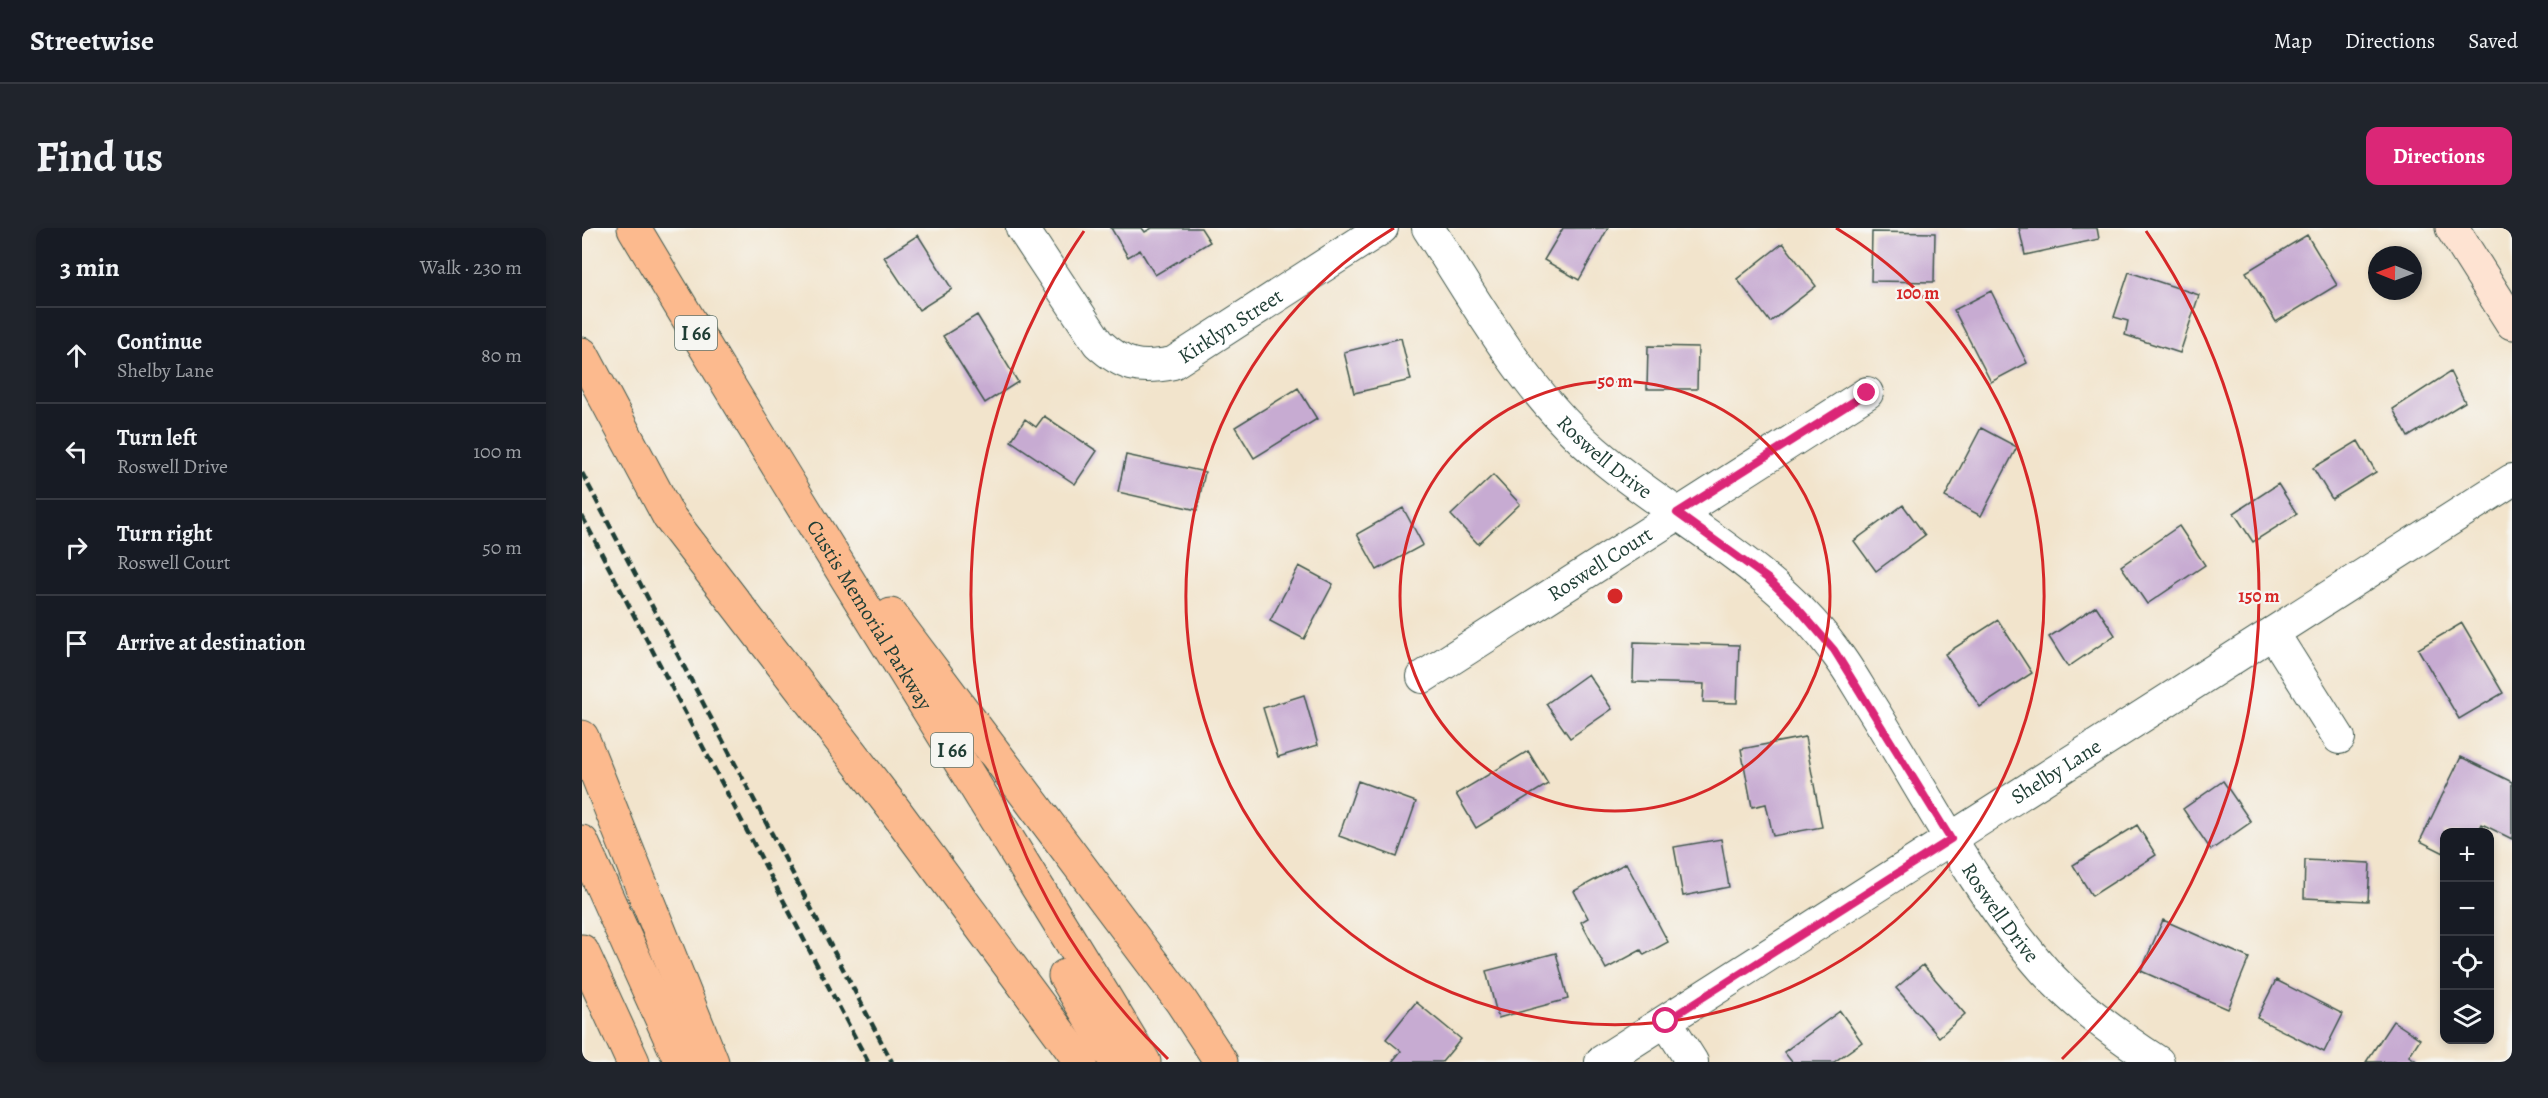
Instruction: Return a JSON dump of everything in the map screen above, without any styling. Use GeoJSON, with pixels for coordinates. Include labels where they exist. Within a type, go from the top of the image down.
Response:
{"type":"FeatureCollection","features":[{"type":"Feature","properties":{"kind":"highway","name":"Custis Memorial Parkway"},"geometry":{"type":"LineString","coordinates":[[632,228],[1144,1062]]}},
{"type":"Feature","properties":{"kind":"highway"},"geometry":{"type":"LineString","coordinates":[[632,228],[789,524],[969,813],[1116,1062]]}},
{"type":"Feature","properties":{"kind":"highway"},"geometry":{"type":"LineString","coordinates":[[582,354],[669,517],[893,808],[1082,1062]]}},
{"type":"Feature","properties":{"kind":"highway"},"geometry":{"type":"LineString","coordinates":[[759,438],[1181,1001],[1221,1062]]}},
{"type":"Feature","properties":{"kind":"highway"},"geometry":{"type":"LineString","coordinates":[[582,737],[712,1062]]}},
{"type":"Feature","properties":{"kind":"highway"},"geometry":{"type":"LineString","coordinates":[[582,842],[681,1062]]}},
{"type":"Feature","properties":{"kind":"highway"},"geometry":{"type":"LineString","coordinates":[[582,951],[633,1062]]}},
{"type":"Feature","properties":{"kind":"main road"},"geometry":{"type":"LineString","coordinates":[[2452,228],[2506,302]]}},
{"type":"Feature","properties":{"kind":"street","name":"Kirklyn Street"},"geometry":{"type":"LineString","coordinates":[[1022,228],[1098,343],[1112,356],[1130,365],[1151,368],[1173,363],[1382,228]]}},
{"type":"Feature","properties":{"kind":"street","name":"Roswell Drive"},"geometry":{"type":"LineString","coordinates":[[1428,228],[1512,357],[1541,396],[1575,435],[1605,460],[1767,578],[1795,605],[1834,650],[1951,839],[1998,910],[2043,969],[2125,1040],[2158,1062]]}},
{"type":"Feature","properties":{"kind":"street","name":"Roswell Court"},"geometry":{"type":"LineString","coordinates":[[1423,677],[1867,393]]}},
{"type":"Feature","properties":{"kind":"street","name":"Shelby Lane"},"geometry":{"type":"LineString","coordinates":[[1601,1062],[2512,480]]}},
{"type":"Feature","properties":{"kind":"street"},"geometry":{"type":"LineString","coordinates":[[2273,633],[2339,738]]}},
{"type":"Feature","properties":{"kind":"street"},"geometry":{"type":"LineString","coordinates":[[1666,1021],[1692,1062]]}},
{"type":"Feature","properties":{"kind":"building"},"geometry":{"type":"Polygon","coordinates":[[[1111,228],[1142,228],[1145,232],[1152,228],[1201,228],[1210,242],[1155,275],[1140,250],[1128,257],[1111,228]]]}},
{"type":"Feature","properties":{"kind":"building"},"geometry":{"type":"Polygon","coordinates":[[[1563,228],[1608,228],[1579,280],[1544,260],[1563,228]]]}},
{"type":"Feature","properties":{"kind":"building"},"geometry":{"type":"Polygon","coordinates":[[[2019,228],[2097,228],[2099,239],[2025,255],[2019,228]]]}},
{"type":"Feature","properties":{"kind":"building"},"geometry":{"type":"Polygon","coordinates":[[[1872,232],[1935,233],[1934,282],[1871,281],[1872,232]]]}},
{"type":"Feature","properties":{"kind":"building"},"geometry":{"type":"Polygon","coordinates":[[[918,235],[952,289],[919,310],[884,257],[918,235]]]}},
{"type":"Feature","properties":{"kind":"building"},"geometry":{"type":"Polygon","coordinates":[[[2307,235],[2337,285],[2276,322],[2246,272],[2307,235]]]}},
{"type":"Feature","properties":{"kind":"building"},"geometry":{"type":"Polygon","coordinates":[[[1783,243],[1816,286],[1770,322],[1737,279],[1783,243]]]}},
{"type":"Feature","properties":{"kind":"building"},"geometry":{"type":"Polygon","coordinates":[[[2129,272],[2199,295],[2180,353],[2125,335],[2128,321],[2114,317],[2129,272]]]}},
{"type":"Feature","properties":{"kind":"building"},"geometry":{"type":"Polygon","coordinates":[[[1991,291],[2027,363],[1991,382],[1954,310],[1991,291]]]}},
{"type":"Feature","properties":{"kind":"building"},"geometry":{"type":"Polygon","coordinates":[[[977,315],[1018,382],[985,403],[943,336],[977,315]]]}},
{"type":"Feature","properties":{"kind":"building"},"geometry":{"type":"Polygon","coordinates":[[[1401,338],[1411,380],[1354,393],[1344,352],[1401,338]]]}},
{"type":"Feature","properties":{"kind":"building"},"geometry":{"type":"Polygon","coordinates":[[[1648,346],[1698,347],[1697,389],[1647,389],[1648,346]]]}},
{"type":"Feature","properties":{"kind":"building"},"geometry":{"type":"Polygon","coordinates":[[[2450,372],[2465,402],[2408,437],[2393,409],[2450,372]]]}},
{"type":"Feature","properties":{"kind":"building"},"geometry":{"type":"Polygon","coordinates":[[[1298,388],[1317,419],[1254,458],[1235,427],[1298,388]]]}},
{"type":"Feature","properties":{"kind":"building"},"geometry":{"type":"Polygon","coordinates":[[[1044,416],[1097,451],[1075,484],[1011,441],[1025,419],[1036,427],[1044,416]]]}},
{"type":"Feature","properties":{"kind":"building"},"geometry":{"type":"Polygon","coordinates":[[[1981,428],[2017,447],[1981,516],[1945,497],[1981,428]]]}},
{"type":"Feature","properties":{"kind":"building"},"geometry":{"type":"Polygon","coordinates":[[[2358,441],[2376,472],[2332,499],[2313,468],[2358,441]]]}},
{"type":"Feature","properties":{"kind":"building"},"geometry":{"type":"Polygon","coordinates":[[[1126,455],[1205,472],[1197,510],[1118,492],[1126,455]]]}},
{"type":"Feature","properties":{"kind":"building"},"geometry":{"type":"Polygon","coordinates":[[[1493,475],[1520,504],[1478,544],[1451,515],[1493,475]]]}},
{"type":"Feature","properties":{"kind":"building"},"geometry":{"type":"Polygon","coordinates":[[[2278,484],[2297,514],[2253,542],[2234,513],[2278,484]]]}},
{"type":"Feature","properties":{"kind":"building"},"geometry":{"type":"Polygon","coordinates":[[[1903,505],[1925,535],[1876,571],[1854,541],[1903,505]]]}},
{"type":"Feature","properties":{"kind":"building"},"geometry":{"type":"Polygon","coordinates":[[[1403,508],[1423,545],[1377,570],[1357,534],[1403,508]]]}},
{"type":"Feature","properties":{"kind":"building"},"geometry":{"type":"Polygon","coordinates":[[[2179,526],[2205,565],[2147,604],[2121,566],[2179,526]]]}},
{"type":"Feature","properties":{"kind":"building"},"geometry":{"type":"Polygon","coordinates":[[[1299,566],[1333,584],[1304,639],[1270,621],[1299,566]]]}},
{"type":"Feature","properties":{"kind":"building"},"geometry":{"type":"Polygon","coordinates":[[[2096,606],[2115,635],[2068,667],[2049,637],[2096,606]]]}},
{"type":"Feature","properties":{"kind":"building"},"geometry":{"type":"Polygon","coordinates":[[[1998,620],[2032,673],[1980,707],[1945,654],[1998,620]]]}},
{"type":"Feature","properties":{"kind":"building"},"geometry":{"type":"Polygon","coordinates":[[[2462,623],[2503,693],[2459,719],[2418,649],[2462,623]]]}},
{"type":"Feature","properties":{"kind":"building"},"geometry":{"type":"Polygon","coordinates":[[[1634,642],[1739,645],[1737,703],[1703,702],[1704,684],[1633,682],[1634,642]]]}},
{"type":"Feature","properties":{"kind":"building"},"geometry":{"type":"Polygon","coordinates":[[[1588,674],[1612,709],[1570,738],[1546,704],[1588,674]]]}},
{"type":"Feature","properties":{"kind":"building"},"geometry":{"type":"Polygon","coordinates":[[[1304,695],[1318,745],[1278,757],[1263,708],[1304,695]]]}},
{"type":"Feature","properties":{"kind":"building"},"geometry":{"type":"Polygon","coordinates":[[[1805,737],[1822,827],[1773,836],[1766,804],[1752,807],[1741,749],[1805,737]]]}},
{"type":"Feature","properties":{"kind":"building"},"geometry":{"type":"Polygon","coordinates":[[[1528,751],[1548,784],[1476,828],[1456,794],[1528,751]]]}},
{"type":"Feature","properties":{"kind":"building"},"geometry":{"type":"Polygon","coordinates":[[[2461,757],[2512,782],[2512,839],[2482,824],[2480,828],[2440,828],[2440,851],[2420,841],[2461,757]]]}},
{"type":"Feature","properties":{"kind":"building"},"geometry":{"type":"Polygon","coordinates":[[[1358,781],[1416,802],[1397,857],[1339,836],[1358,781]]]}},
{"type":"Feature","properties":{"kind":"building"},"geometry":{"type":"Polygon","coordinates":[[[2223,781],[2251,822],[2211,850],[2183,809],[2223,781]]]}},
{"type":"Feature","properties":{"kind":"building"},"geometry":{"type":"Polygon","coordinates":[[[2137,825],[2156,855],[2092,896],[2073,865],[2137,825]]]}},
{"type":"Feature","properties":{"kind":"building"},"geometry":{"type":"Polygon","coordinates":[[[1721,839],[1729,887],[1683,896],[1674,847],[1721,839]]]}},
{"type":"Feature","properties":{"kind":"building"},"geometry":{"type":"Polygon","coordinates":[[[2305,860],[2370,863],[2368,901],[2304,898],[2305,860]]]}},
{"type":"Feature","properties":{"kind":"building"},"geometry":{"type":"Polygon","coordinates":[[[1626,863],[1668,942],[1644,955],[1641,950],[1606,969],[1581,922],[1588,918],[1574,891],[1626,863]]]}},
{"type":"Feature","properties":{"kind":"building"},"geometry":{"type":"Polygon","coordinates":[[[2163,920],[2249,958],[2228,1009],[2141,971],[2163,920]]]}},
{"type":"Feature","properties":{"kind":"building"},"geometry":{"type":"Polygon","coordinates":[[[1556,953],[1568,999],[1498,1018],[1486,971],[1556,953]]]}},
{"type":"Feature","properties":{"kind":"building"},"geometry":{"type":"Polygon","coordinates":[[[1923,965],[1965,1014],[1939,1037],[1896,988],[1923,965]]]}},
{"type":"Feature","properties":{"kind":"building"},"geometry":{"type":"Polygon","coordinates":[[[2276,980],[2343,1014],[2324,1052],[2257,1018],[2276,980]]]}},
{"type":"Feature","properties":{"kind":"building"},"geometry":{"type":"Polygon","coordinates":[[[1416,1002],[1461,1039],[1442,1062],[1392,1062],[1401,1051],[1386,1039],[1416,1002]]]}},
{"type":"Feature","properties":{"kind":"building"},"geometry":{"type":"Polygon","coordinates":[[[1840,1011],[1862,1042],[1834,1062],[1792,1062],[1784,1052],[1840,1011]]]}},
{"type":"Feature","properties":{"kind":"building"},"geometry":{"type":"Polygon","coordinates":[[[2393,1021],[2420,1039],[2409,1056],[2418,1062],[2366,1062],[2393,1021]]]}},
{"type":"Feature","properties":{"kind":"railway"},"geometry":{"type":"LineString","coordinates":[[582,473],[892,1062]]}},
{"type":"Feature","properties":{"kind":"railway"},"geometry":{"type":"LineString","coordinates":[[582,516],[868,1062]]}},
{"type":"Feature","properties":{"kind":"route"},"geometry":{"type":"LineString","coordinates":[[1666,1021],[1951,839],[1834,650],[1795,605],[1767,578],[1677,513],[1867,393]]}}]}
